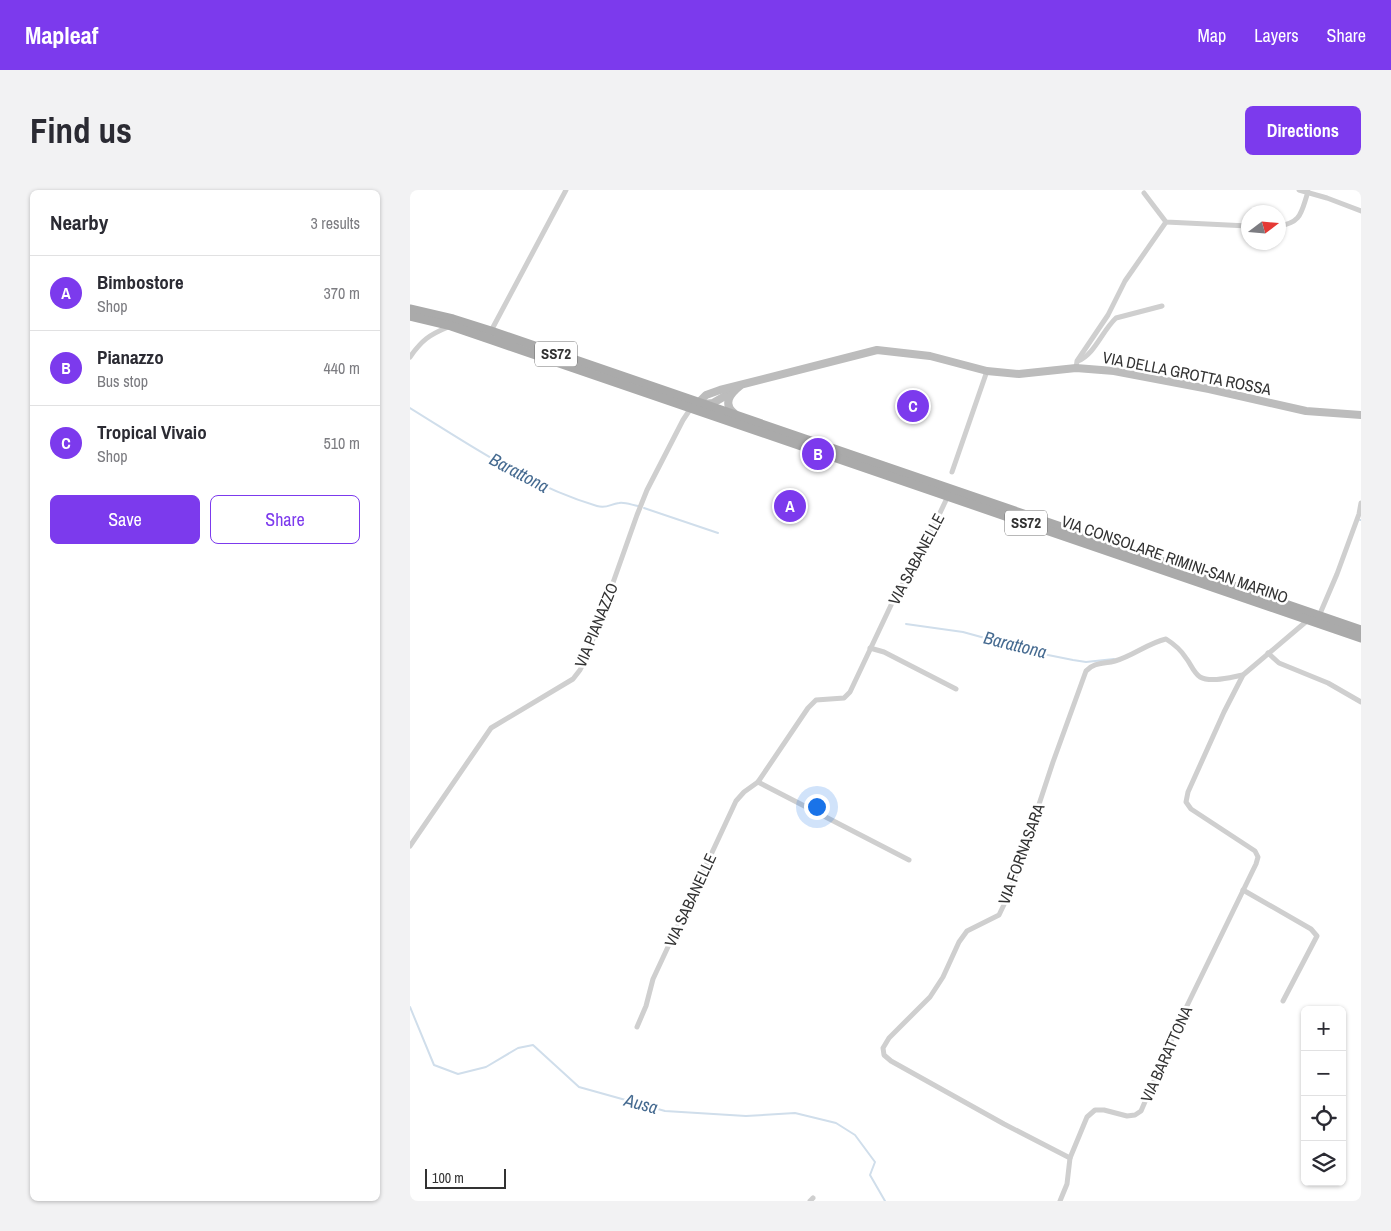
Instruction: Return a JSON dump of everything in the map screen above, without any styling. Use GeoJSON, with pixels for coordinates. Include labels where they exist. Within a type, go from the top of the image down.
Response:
{"type":"FeatureCollection","features":[{"type":"Feature","properties":{"kind":"main road","name":"VIA CONSOLARE RIMINI-SAN MARINO"},"geometry":{"type":"LineString","coordinates":[[410,309],[454,319],[491,331],[948,496],[1361,638]]}},
{"type":"Feature","properties":{"kind":"main road","name":"VIA CONSOLARE RIMINI-SAN MARINO"},"geometry":{"type":"LineString","coordinates":[[410,316],[451,326],[695,406],[738,416],[1361,630]]}},
{"type":"Feature","properties":{"kind":"street"},"geometry":{"type":"LineString","coordinates":[[491,331],[566,190]]}},
{"type":"Feature","properties":{"kind":"street"},"geometry":{"type":"LineString","coordinates":[[1299,190],[1361,212]]}},
{"type":"Feature","properties":{"kind":"street"},"geometry":{"type":"LineString","coordinates":[[1286,225],[1296,221],[1300,216],[1308,192]]}},
{"type":"Feature","properties":{"kind":"street"},"geometry":{"type":"LineString","coordinates":[[1144,193],[1166,222]]}},
{"type":"Feature","properties":{"kind":"street"},"geometry":{"type":"LineString","coordinates":[[1166,222],[1241,226]]}},
{"type":"Feature","properties":{"kind":"street"},"geometry":{"type":"LineString","coordinates":[[1077,364],[1108,315],[1125,281],[1166,222]]}},
{"type":"Feature","properties":{"kind":"street"},"geometry":{"type":"LineString","coordinates":[[1077,364],[1086,358],[1116,318],[1162,306]]}},
{"type":"Feature","properties":{"kind":"street"},"geometry":{"type":"LineString","coordinates":[[410,357],[420,342],[434,333],[451,326]]}},
{"type":"Feature","properties":{"kind":"street","name":"VIA DELLA GROTTA ROSSA"},"geometry":{"type":"LineString","coordinates":[[695,406],[706,395],[877,350],[930,356],[987,370],[1019,374],[1077,364],[1209,389],[1306,411],[1361,415]]}},
{"type":"Feature","properties":{"kind":"street"},"geometry":{"type":"LineString","coordinates":[[952,472],[987,370]]}},
{"type":"Feature","properties":{"kind":"street","name":"VIA DELLA GROTTA ROSSA"},"geometry":{"type":"LineString","coordinates":[[695,406],[713,403],[744,384]]}},
{"type":"Feature","properties":{"kind":"street"},"geometry":{"type":"LineString","coordinates":[[732,392],[728,402],[729,408],[738,416]]}},
{"type":"Feature","properties":{"kind":"street","name":"VIA PIANAZZO"},"geometry":{"type":"LineString","coordinates":[[410,846],[491,728],[573,679],[580,670],[587,656],[640,506],[683,420],[695,406]]}},
{"type":"Feature","properties":{"kind":"street","name":"VIA SABANELLE"},"geometry":{"type":"LineString","coordinates":[[637,1027],[646,1006],[653,979],[736,801],[744,792],[758,782],[808,708],[816,700],[844,698],[850,692],[870,648],[948,496]]}},
{"type":"Feature","properties":{"kind":"street"},"geometry":{"type":"LineString","coordinates":[[1307,620],[1320,616],[1354,529],[1361,503]]}},
{"type":"Feature","properties":{"kind":"street","name":"VIA BARATTONA"},"geometry":{"type":"LineString","coordinates":[[1060,1201],[1067,1184],[1070,1158],[1087,1117],[1095,1110],[1104,1110],[1127,1116],[1135,1115],[1141,1111],[1182,1016],[1258,857],[1255,851],[1192,809],[1186,802],[1188,792],[1242,675],[1307,620]]}},
{"type":"Feature","properties":{"kind":"street","name":"VIA FORNASARA"},"geometry":{"type":"LineString","coordinates":[[1070,1158],[1004,1124],[891,1061],[884,1055],[883,1048],[889,1038],[930,997],[943,977],[959,942],[967,931],[999,915],[1010,892],[1086,671],[1091,666],[1116,661],[1166,639],[1175,644],[1201,677],[1213,679],[1242,675]]}},
{"type":"Feature","properties":{"kind":"street"},"geometry":{"type":"LineString","coordinates":[[870,648],[884,652],[956,689]]}},
{"type":"Feature","properties":{"kind":"street"},"geometry":{"type":"LineString","coordinates":[[1268,653],[1279,663],[1328,682],[1361,702]]}},
{"type":"Feature","properties":{"kind":"street"},"geometry":{"type":"LineString","coordinates":[[758,782],[909,860]]}},
{"type":"Feature","properties":{"kind":"street"},"geometry":{"type":"LineString","coordinates":[[1243,890],[1311,929],[1317,936],[1283,1001]]}},
{"type":"Feature","properties":{"kind":"waterway","name":"Barattona"},"geometry":{"type":"LineString","coordinates":[[410,408],[500,463],[572,498],[600,507],[621,503],[638,506]]}},
{"type":"Feature","properties":{"kind":"waterway","name":"Barattona"},"geometry":{"type":"LineString","coordinates":[[644,508],[718,533]]}},
{"type":"Feature","properties":{"kind":"waterway","name":"Barattona"},"geometry":{"type":"LineString","coordinates":[[906,624],[963,632],[1043,654],[1073,660],[1086,662],[1114,659]]}},
{"type":"Feature","properties":{"kind":"waterway","name":"Ausa"},"geometry":{"type":"LineString","coordinates":[[410,1007],[434,1065],[458,1074],[486,1067],[518,1048],[533,1045],[579,1087],[665,1111],[746,1116],[795,1113],[836,1123],[855,1135],[875,1162],[870,1175],[885,1201]]}},
{"type":"Feature","properties":{"kind":"place","name":"Tropical Vivaio"},"geometry":{"type":"Point","coordinates":[913,406]}},
{"type":"Feature","properties":{"kind":"place","name":"Pianazzo"},"geometry":{"type":"Point","coordinates":[818,454]}},
{"type":"Feature","properties":{"kind":"place","name":"Bimbostore"},"geometry":{"type":"Point","coordinates":[790,506]}}]}
